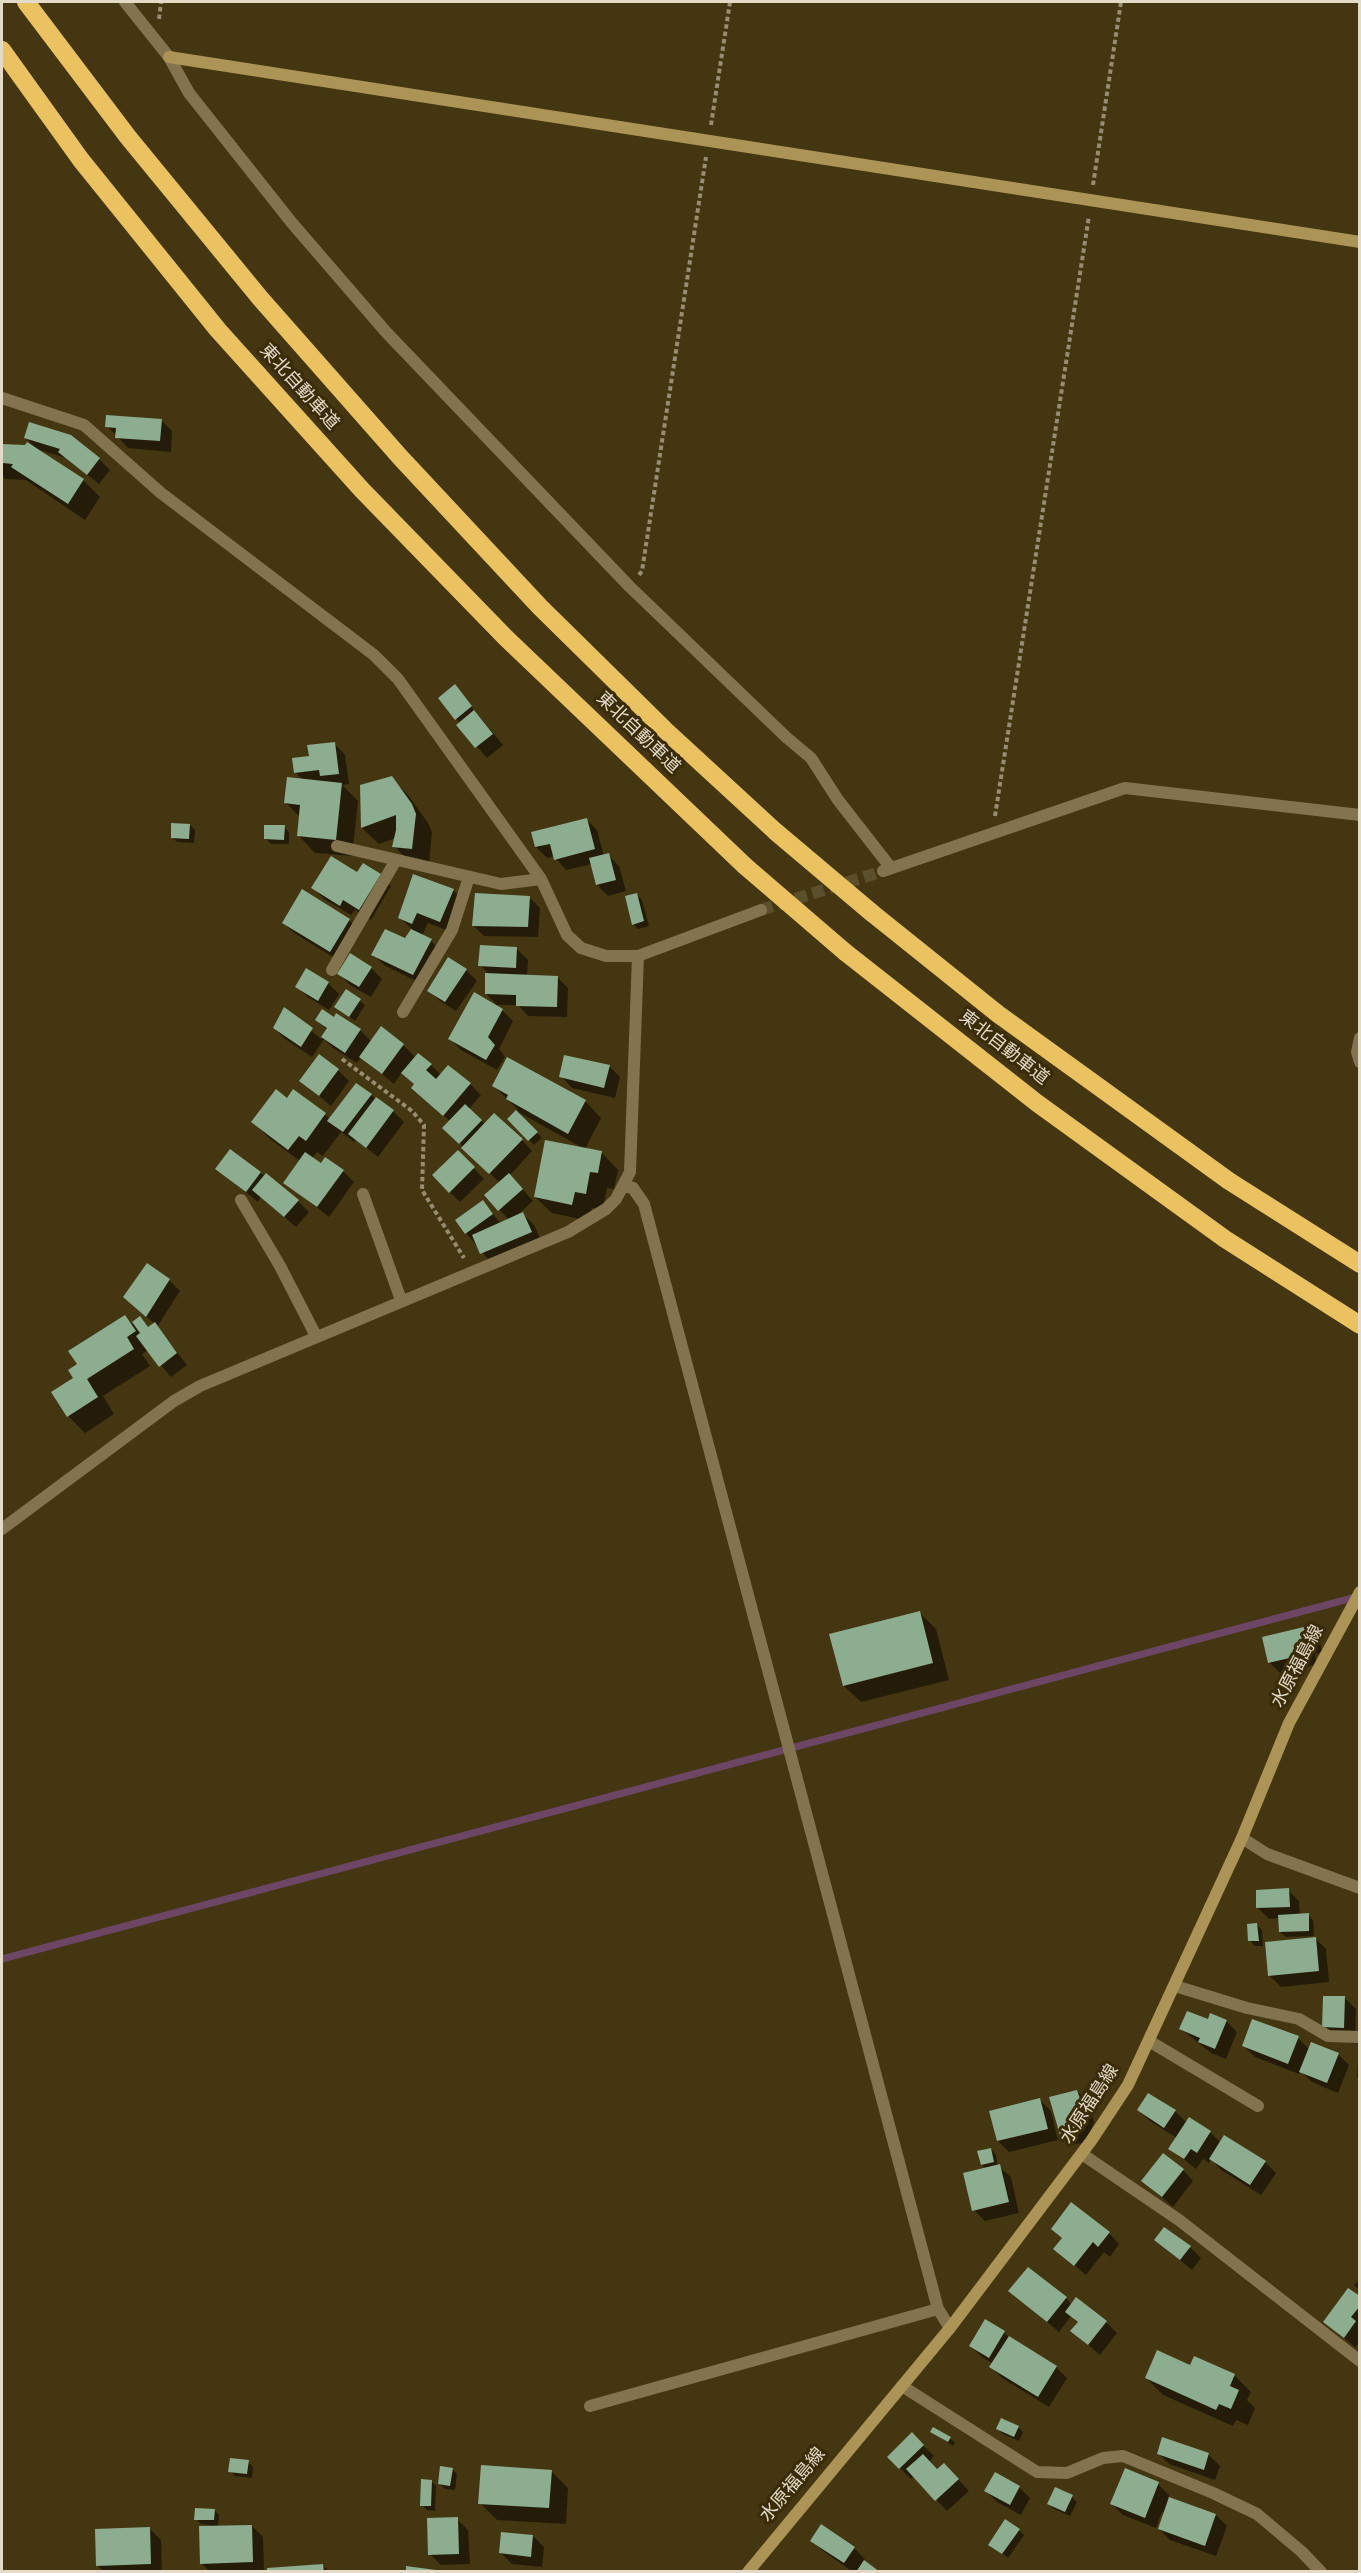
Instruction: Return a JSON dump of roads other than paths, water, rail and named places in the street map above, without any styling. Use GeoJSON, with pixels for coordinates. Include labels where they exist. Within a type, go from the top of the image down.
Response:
{"type":"FeatureCollection","features":[{"type":"Feature","properties":{"kind":"highway","name":"東北自動車道"},"geometry":{"type":"LineString","coordinates":[[26,2],[128,137],[253,290],[400,457],[540,607],[664,729],[776,832],[998,1014],[1190,1154],[1359,1264]]}},
{"type":"Feature","properties":{"kind":"highway","name":"東北自動車道"},"geometry":{"type":"LineString","coordinates":[[2,50],[81,160],[218,330],[362,490],[506,638],[745,866],[845,952],[1047,1110],[1225,1239],[1359,1325]]}},
{"type":"Feature","properties":{"kind":"street"},"geometry":{"type":"LineString","coordinates":[[125,2],[169,57],[189,93],[292,223],[362,305],[480,433],[629,586],[786,737],[811,758],[887,870],[1125,788],[1359,815]]}},
{"type":"Feature","properties":{"kind":"street"},"geometry":{"type":"LineString","coordinates":[[169,57],[1359,242]]}},
{"type":"Feature","properties":{"kind":"street"},"geometry":{"type":"LineString","coordinates":[[2,398],[84,425],[161,493],[374,655],[398,678],[541,879],[567,935],[581,948],[606,956],[638,956],[761,910]]}},
{"type":"Feature","properties":{"kind":"street"},"geometry":{"type":"LineString","coordinates":[[337,846],[501,884],[541,879]]}},
{"type":"Feature","properties":{"kind":"street"},"geometry":{"type":"LineString","coordinates":[[332,970],[396,860]]}},
{"type":"Feature","properties":{"kind":"street"},"geometry":{"type":"LineString","coordinates":[[403,1012],[452,930],[469,877]]}},
{"type":"Feature","properties":{"kind":"street"},"geometry":{"type":"LineString","coordinates":[[2,1529],[174,1401],[200,1386],[316,1335],[568,1232],[606,1209],[630,1172],[638,956]]}},
{"type":"Feature","properties":{"kind":"street"},"geometry":{"type":"LineString","coordinates":[[1359,1038],[1357,1052],[1359,1062]]}},
{"type":"Feature","properties":{"kind":"street"},"geometry":{"type":"LineString","coordinates":[[623,1186],[633,1188],[644,1204],[938,2308],[950,2328]]}},
{"type":"Feature","properties":{"kind":"street"},"geometry":{"type":"LineString","coordinates":[[363,1194],[401,1300]]}},
{"type":"Feature","properties":{"kind":"street"},"geometry":{"type":"LineString","coordinates":[[241,1200],[280,1266],[316,1335]]}},
{"type":"Feature","properties":{"kind":"street","name":"水原福島線"},"geometry":{"type":"LineString","coordinates":[[748,2571],[950,2328],[1082,2154],[1128,2085],[1242,1838],[1289,1724],[1359,1592]]}},
{"type":"Feature","properties":{"kind":"street"},"geometry":{"type":"LineString","coordinates":[[1242,1838],[1267,1854],[1359,1888]]}},
{"type":"Feature","properties":{"kind":"street"},"geometry":{"type":"LineString","coordinates":[[1175,1986],[1247,2008],[1299,2019],[1328,2036],[1359,2037]]}},
{"type":"Feature","properties":{"kind":"street"},"geometry":{"type":"LineString","coordinates":[[1149,2041],[1258,2106]]}},
{"type":"Feature","properties":{"kind":"street"},"geometry":{"type":"LineString","coordinates":[[1082,2154],[1179,2220],[1359,2361]]}},
{"type":"Feature","properties":{"kind":"street"},"geometry":{"type":"LineString","coordinates":[[590,2406],[938,2308]]}},
{"type":"Feature","properties":{"kind":"street"},"geometry":{"type":"LineString","coordinates":[[902,2386],[1037,2472],[1067,2473],[1103,2458],[1123,2456],[1213,2493],[1257,2514],[1321,2571]]}},
{"type":"Feature","properties":{"kind":"waterway"},"geometry":{"type":"LineString","coordinates":[[2,1959],[1356,1597]]}},
{"type":"Feature","properties":{"kind":"tunnel"},"geometry":{"type":"LineString","coordinates":[[761,910],[883,871]]}}]}
